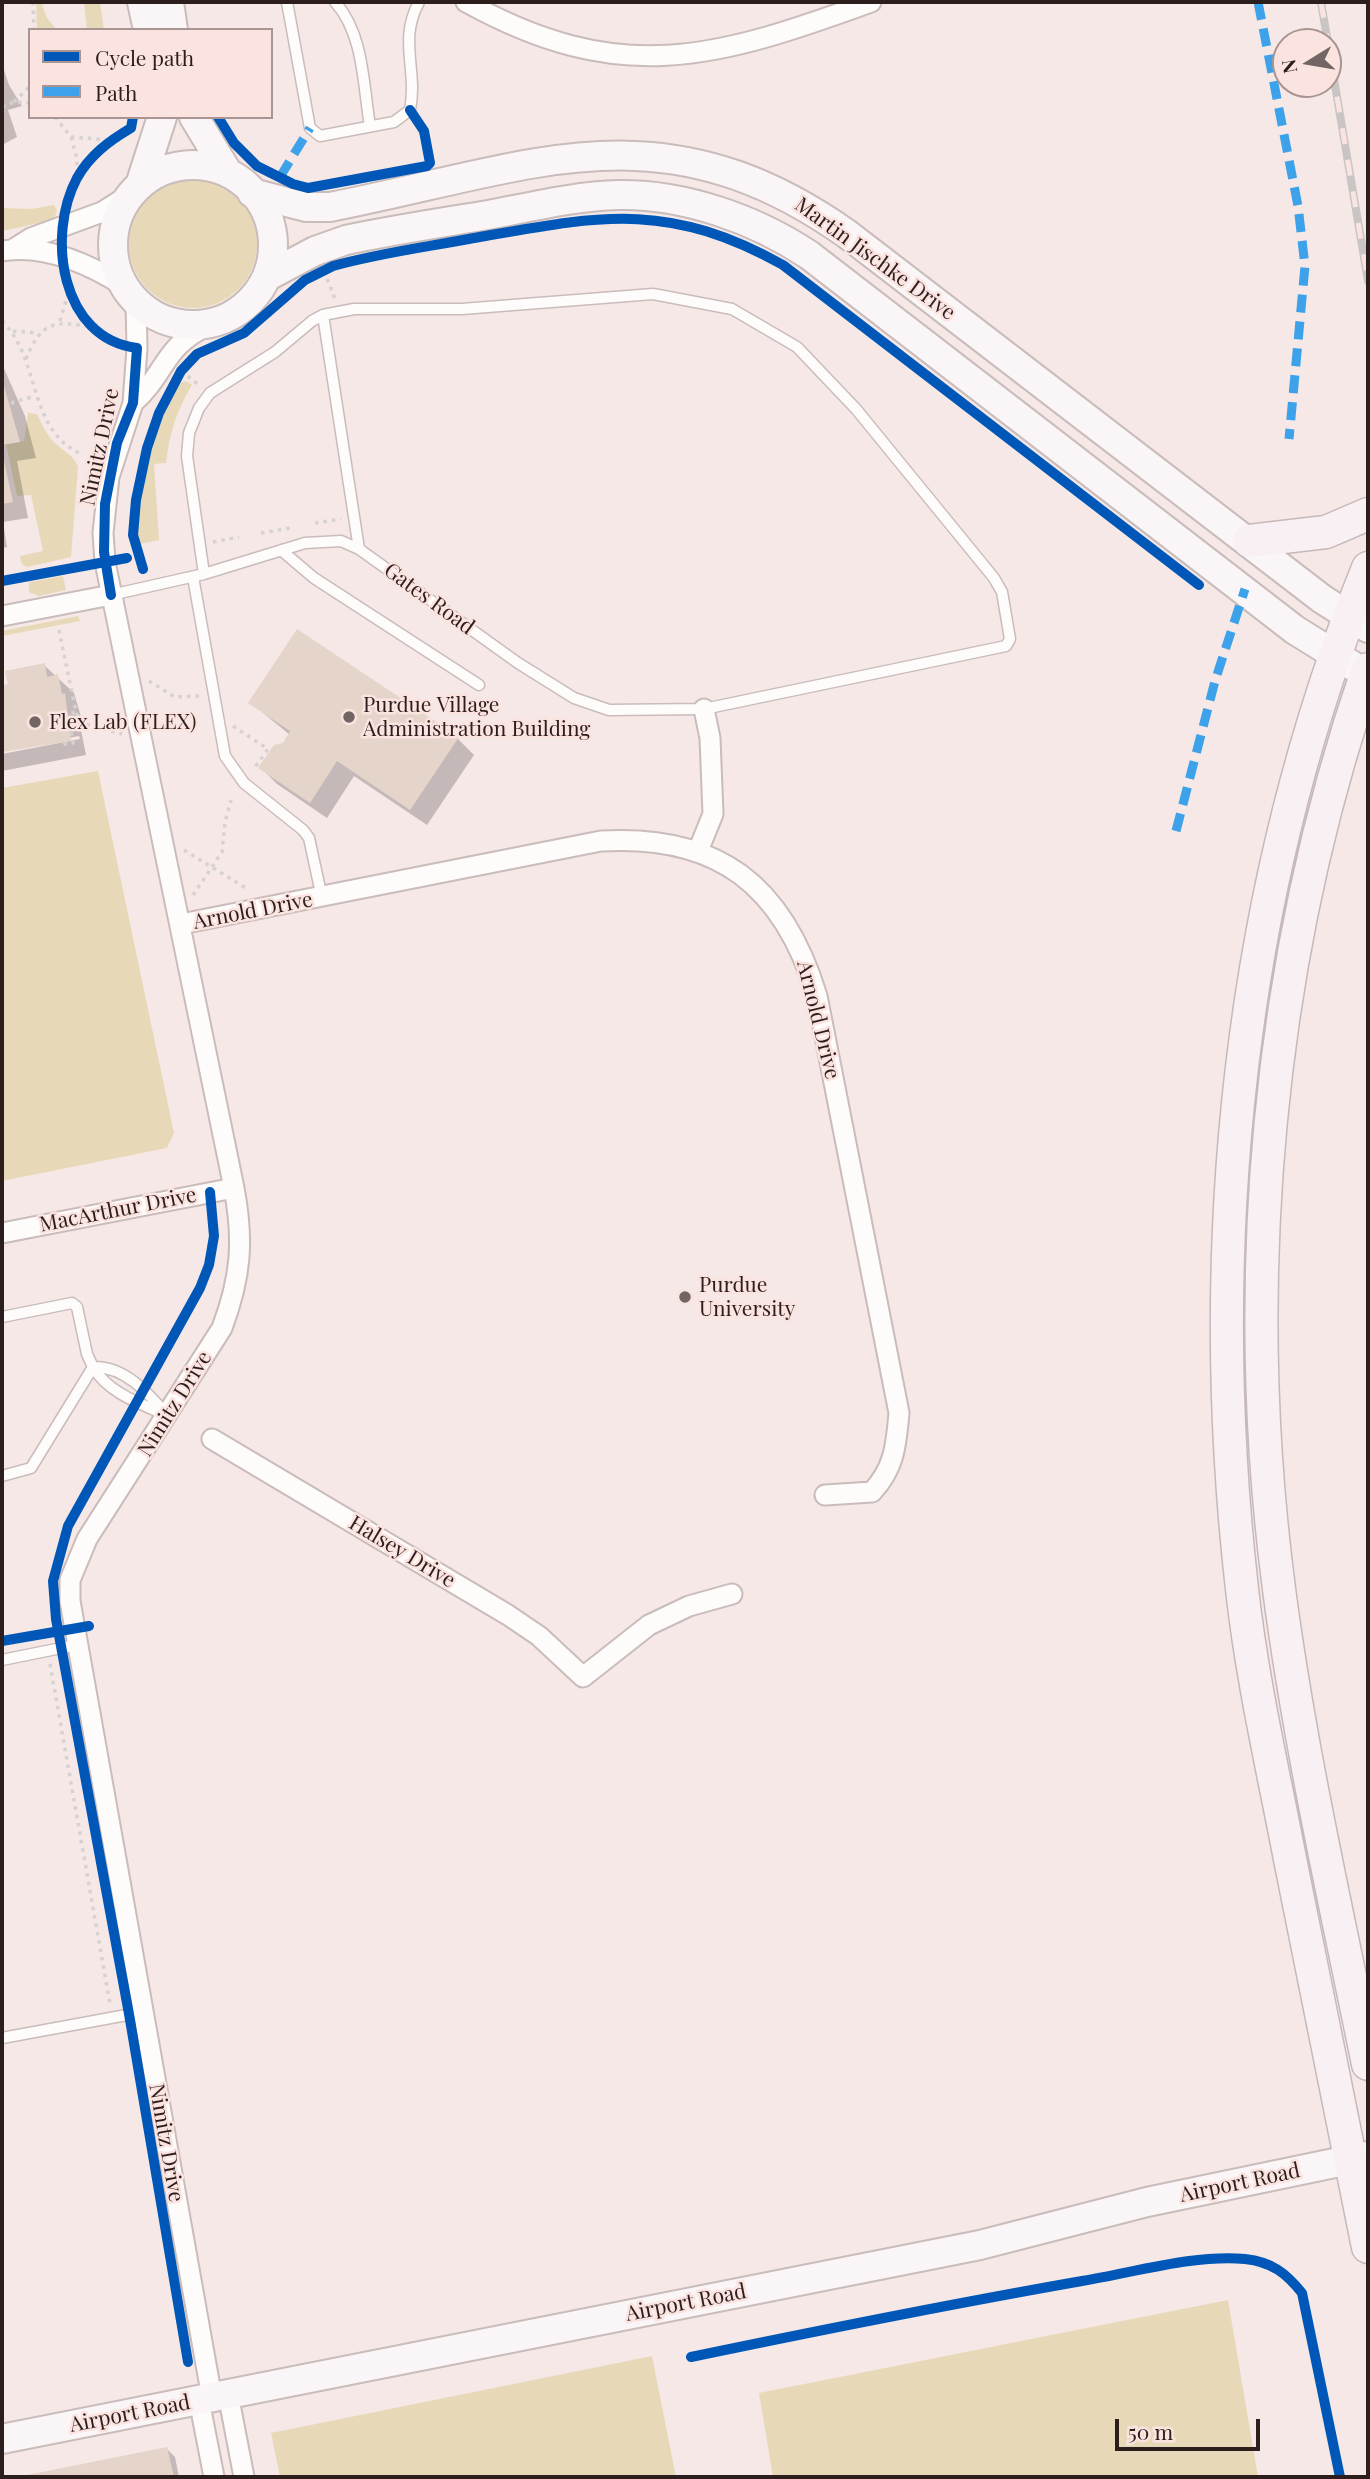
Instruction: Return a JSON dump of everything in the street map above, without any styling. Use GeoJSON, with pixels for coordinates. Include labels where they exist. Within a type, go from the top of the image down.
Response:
{"type":"FeatureCollection","features":[{"type":"Feature","properties":{"kind":"main road"},"geometry":{"type":"LineString","coordinates":[[142,2],[148,28]]}},
{"type":"Feature","properties":{"kind":"main road"},"geometry":{"type":"LineString","coordinates":[[169,2],[173,28]]}},
{"type":"Feature","properties":{"kind":"main road"},"geometry":{"type":"LineString","coordinates":[[161,119],[134,190],[117,215],[113,247],[130,294],[164,320],[194,326],[211,324],[239,310],[259,291],[268,276],[273,239],[269,221],[252,193],[228,173],[195,119]]}},
{"type":"Feature","properties":{"kind":"main road","name":"Martin Jischke Drive"},"geometry":{"type":"LineString","coordinates":[[252,193],[306,207],[330,207],[474,174],[602,154],[649,155],[701,164],[741,176],[811,209],[847,234],[1358,623]]}},
{"type":"Feature","properties":{"kind":"main road"},"geometry":{"type":"LineString","coordinates":[[134,190],[185,166],[199,165],[228,173]]}},
{"type":"Feature","properties":{"kind":"main road","name":"Martin Jischke Drive"},"geometry":{"type":"LineString","coordinates":[[268,276],[314,251],[346,240],[576,199],[620,195],[700,206],[787,240],[809,255],[1335,657],[1367,672]]}},
{"type":"Feature","properties":{"kind":"main road"},"geometry":{"type":"LineString","coordinates":[[1249,541],[1326,533],[1368,514]]}},
{"type":"Feature","properties":{"kind":"main road"},"geometry":{"type":"LineString","coordinates":[[1368,568],[1358,623],[1335,657],[1279,852],[1253,988],[1233,1156],[1226,1335],[1233,1501],[1250,1643],[1359,2158],[1368,2246]]}},
{"type":"Feature","properties":{"kind":"main road"},"geometry":{"type":"LineString","coordinates":[[1367,672],[1311,877],[1288,996],[1268,1165],[1262,1337],[1269,1500],[1292,1675],[1368,2064]]}},
{"type":"Feature","properties":{"kind":"main road","name":"Airport Road"},"geometry":{"type":"LineString","coordinates":[[2,2439],[980,2245],[1147,2202],[1359,2158]]}},
{"type":"Feature","properties":{"kind":"street"},"geometry":{"type":"LineString","coordinates":[[466,2],[522,32],[563,45],[649,56],[710,52],[786,32],[871,2]]}},
{"type":"Feature","properties":{"kind":"street"},"geometry":{"type":"LineString","coordinates":[[7,251],[31,238],[102,212],[134,190]]}},
{"type":"Feature","properties":{"kind":"street"},"geometry":{"type":"LineString","coordinates":[[7,251],[64,257],[102,272],[130,294]]}},
{"type":"Feature","properties":{"kind":"street","name":"Nimitz Drive"},"geometry":{"type":"LineString","coordinates":[[130,294],[137,348],[133,403],[117,443],[105,504],[104,552],[234,1188],[241,1254],[236,1291],[222,1328],[87,1539],[75,1565],[70,1601],[213,2397]]}},
{"type":"Feature","properties":{"kind":"street","name":"Nimitz Drive"},"geometry":{"type":"LineString","coordinates":[[133,403],[145,393],[182,339],[211,324]]}},
{"type":"Feature","properties":{"kind":"street","name":"Gates Road"},"geometry":{"type":"LineString","coordinates":[[2,616],[111,595]]}},
{"type":"Feature","properties":{"kind":"street"},"geometry":{"type":"LineString","coordinates":[[698,851],[713,814],[710,738],[705,709]]}},
{"type":"Feature","properties":{"kind":"street","name":"Arnold Drive"},"geometry":{"type":"LineString","coordinates":[[180,924],[601,841],[659,841],[698,851],[738,874],[765,896],[787,922],[806,960],[825,1035],[899,1413],[895,1457],[885,1478],[872,1492],[825,1495]]}},
{"type":"Feature","properties":{"kind":"street","name":"MacArthur Drive"},"geometry":{"type":"LineString","coordinates":[[2,1233],[234,1188]]}},
{"type":"Feature","properties":{"kind":"street","name":"Halsey Drive"},"geometry":{"type":"LineString","coordinates":[[212,1440],[508,1615],[539,1636],[583,1677],[649,1625],[689,1606],[732,1594]]}},
{"type":"Feature","properties":{"kind":"street"},"geometry":{"type":"LineString","coordinates":[[213,2397],[214,2477]]}},
{"type":"Feature","properties":{"kind":"street"},"geometry":{"type":"LineString","coordinates":[[213,2397],[244,2477]]}},
{"type":"Feature","properties":{"kind":"lane"},"geometry":{"type":"LineString","coordinates":[[287,2],[310,128],[320,136],[394,122],[410,110],[412,76],[407,35],[410,19],[419,2]]}},
{"type":"Feature","properties":{"kind":"lane"},"geometry":{"type":"LineString","coordinates":[[335,2],[347,15],[355,33],[370,126]]}},
{"type":"Feature","properties":{"kind":"lane","name":"Gates Road"},"geometry":{"type":"LineString","coordinates":[[111,595],[198,575],[322,540],[341,541],[359,549],[518,663],[574,698],[609,710],[705,709],[1006,646],[1010,639],[1002,592],[920,484],[797,346],[732,309],[653,294],[462,309],[339,311]]}},
{"type":"Feature","properties":{"kind":"lane"},"geometry":{"type":"LineString","coordinates":[[322,898],[309,838],[303,830],[244,783],[230,767],[212,694],[187,456],[189,433],[199,408],[210,393],[275,352],[323,316],[339,311]]}},
{"type":"Feature","properties":{"kind":"lane"},"geometry":{"type":"LineString","coordinates":[[323,316],[359,549]]}},
{"type":"Feature","properties":{"kind":"lane"},"geometry":{"type":"LineString","coordinates":[[281,550],[314,578],[479,685]]}},
{"type":"Feature","properties":{"kind":"lane"},"geometry":{"type":"LineString","coordinates":[[2,1317],[72,1303],[77,1307],[87,1354],[101,1381],[138,1403],[168,1416]]}},
{"type":"Feature","properties":{"kind":"lane"},"geometry":{"type":"LineString","coordinates":[[93,1367],[108,1367],[134,1382],[168,1416]]}},
{"type":"Feature","properties":{"kind":"lane"},"geometry":{"type":"LineString","coordinates":[[2,1476],[31,1468],[93,1367]]}},
{"type":"Feature","properties":{"kind":"lane"},"geometry":{"type":"LineString","coordinates":[[2,1660],[76,1646]]}},
{"type":"Feature","properties":{"kind":"lane"},"geometry":{"type":"LineString","coordinates":[[2,2038],[143,2012]]}},
{"type":"Feature","properties":{"kind":"path"},"geometry":{"type":"LineString","coordinates":[[33,2],[34,28]]}},
{"type":"Feature","properties":{"kind":"path"},"geometry":{"type":"LineString","coordinates":[[2,107],[14,102],[28,88]]}},
{"type":"Feature","properties":{"kind":"path"},"geometry":{"type":"LineString","coordinates":[[14,102],[28,103]]}},
{"type":"Feature","properties":{"kind":"path"},"geometry":{"type":"LineString","coordinates":[[57,119],[71,137],[77,159],[75,183]]}},
{"type":"Feature","properties":{"kind":"path"},"geometry":{"type":"LineString","coordinates":[[95,153],[122,133]]}},
{"type":"Feature","properties":{"kind":"path"},"geometry":{"type":"LineString","coordinates":[[71,137],[110,140]]}},
{"type":"Feature","properties":{"kind":"path"},"geometry":{"type":"LineString","coordinates":[[75,183],[87,164]]}},
{"type":"Feature","properties":{"kind":"path"},"geometry":{"type":"LineString","coordinates":[[64,257],[70,287],[83,316],[101,336]]}},
{"type":"Feature","properties":{"kind":"path"},"geometry":{"type":"LineString","coordinates":[[324,271],[339,311]]}},
{"type":"Feature","properties":{"kind":"path"},"geometry":{"type":"LineString","coordinates":[[60,321],[70,287]]}},
{"type":"Feature","properties":{"kind":"path"},"geometry":{"type":"LineString","coordinates":[[2,321],[11,330],[26,361],[36,396],[54,436],[70,449],[83,455]]}},
{"type":"Feature","properties":{"kind":"path"},"geometry":{"type":"LineString","coordinates":[[11,330],[38,333],[60,321],[91,327]]}},
{"type":"Feature","properties":{"kind":"path"},"geometry":{"type":"LineString","coordinates":[[26,361],[38,333]]}},
{"type":"Feature","properties":{"kind":"path"},"geometry":{"type":"LineString","coordinates":[[181,372],[210,393]]}},
{"type":"Feature","properties":{"kind":"path"},"geometry":{"type":"LineString","coordinates":[[10,403],[36,396]]}},
{"type":"Feature","properties":{"kind":"path"},"geometry":{"type":"LineString","coordinates":[[315,523],[343,518]]}},
{"type":"Feature","properties":{"kind":"path"},"geometry":{"type":"LineString","coordinates":[[261,533],[290,528]]}},
{"type":"Feature","properties":{"kind":"path"},"geometry":{"type":"LineString","coordinates":[[213,542],[239,537]]}},
{"type":"Feature","properties":{"kind":"path"},"geometry":{"type":"LineString","coordinates":[[59,630],[72,698],[80,723],[122,734]]}},
{"type":"Feature","properties":{"kind":"path"},"geometry":{"type":"LineString","coordinates":[[147,680],[175,697],[212,694]]}},
{"type":"Feature","properties":{"kind":"path"},"geometry":{"type":"LineString","coordinates":[[66,699],[72,698]]}},
{"type":"Feature","properties":{"kind":"path"},"geometry":{"type":"LineString","coordinates":[[64,741],[65,744],[73,743],[68,714],[76,712]]}},
{"type":"Feature","properties":{"kind":"path"},"geometry":{"type":"LineString","coordinates":[[217,721],[230,724],[269,750],[253,770]]}},
{"type":"Feature","properties":{"kind":"path"},"geometry":{"type":"LineString","coordinates":[[193,895],[214,869],[226,839],[225,822],[231,800]]}},
{"type":"Feature","properties":{"kind":"path"},"geometry":{"type":"LineString","coordinates":[[184,850],[250,891]]}},
{"type":"Feature","properties":{"kind":"path"},"geometry":{"type":"LineString","coordinates":[[48,1651],[112,2017]]}},
{"type":"Feature","properties":{"kind":"shaded area"},"geometry":{"type":"Polygon","coordinates":[[[36,2],[41,2],[47,18],[55,28],[37,28],[36,2]]]}},
{"type":"Feature","properties":{"kind":"shaded area"},"geometry":{"type":"Polygon","coordinates":[[[84,2],[100,2],[104,28],[87,28],[84,2]]]}},
{"type":"Feature","properties":{"kind":"shaded area"},"geometry":{"type":"Polygon","coordinates":[[[193,180],[217,185],[238,199],[252,220],[257,244],[252,268],[238,289],[217,303],[193,308],[169,303],[148,289],[134,268],[129,244],[134,220],[148,199],[169,185],[193,180]]]}},
{"type":"Feature","properties":{"kind":"shaded area"},"geometry":{"type":"Polygon","coordinates":[[[54,205],[57,210],[54,220],[2,231],[2,208],[31,209],[54,205]]]}},
{"type":"Feature","properties":{"kind":"shaded area"},"geometry":{"type":"Polygon","coordinates":[[[186,381],[192,385],[174,422],[166,463],[154,464],[159,540],[140,544],[137,531],[155,435],[170,399],[180,383],[186,381]]]}},
{"type":"Feature","properties":{"kind":"shaded area"},"geometry":{"type":"Polygon","coordinates":[[[28,413],[37,414],[50,437],[78,467],[71,557],[27,567],[22,564],[20,556],[43,551],[31,495],[17,496],[6,444],[24,441],[28,413]]]}},
{"type":"Feature","properties":{"kind":"shaded area"},"geometry":{"type":"Polygon","coordinates":[[[63,576],[66,590],[39,596],[29,592],[29,582],[63,576]]]}},
{"type":"Feature","properties":{"kind":"shaded area"},"geometry":{"type":"Polygon","coordinates":[[[78,616],[80,621],[2,636],[2,631],[78,616]]]}},
{"type":"Feature","properties":{"kind":"shaded area"},"geometry":{"type":"Polygon","coordinates":[[[98,771],[174,1133],[167,1148],[2,1181],[2,788],[98,771]]]}},
{"type":"Feature","properties":{"kind":"shaded area"},"geometry":{"type":"Polygon","coordinates":[[[1228,2300],[1258,2477],[773,2477],[759,2393],[1228,2300]]]}},
{"type":"Feature","properties":{"kind":"shaded area"},"geometry":{"type":"Polygon","coordinates":[[[652,2356],[676,2477],[280,2477],[271,2433],[652,2356]]]}},
{"type":"Feature","properties":{"kind":"building"},"geometry":{"type":"Polygon","coordinates":[[[2,379],[20,442],[2,445],[2,379]]]}},
{"type":"Feature","properties":{"kind":"building"},"geometry":{"type":"Polygon","coordinates":[[[2,452],[13,502],[2,504],[2,452]]]}},
{"type":"Feature","properties":{"kind":"building","name":"Purdue Village Administration Building"},"geometry":{"type":"Polygon","coordinates":[[[297,629],[459,737],[410,810],[337,761],[310,803],[258,768],[274,745],[283,743],[290,731],[248,703],[297,629]]]}},
{"type":"Feature","properties":{"kind":"building","name":"Flex Lab (FLEX)"},"geometry":{"type":"Polygon","coordinates":[[[45,663],[47,677],[58,674],[62,694],[65,693],[71,741],[2,752],[2,686],[8,684],[5,671],[45,663]]]}},
{"type":"Feature","properties":{"kind":"building"},"geometry":{"type":"Polygon","coordinates":[[[167,2447],[174,2477],[22,2476],[167,2447]]]}},
{"type":"Feature","properties":{"kind":"railway"},"geometry":{"type":"LineString","coordinates":[[1321,2],[1368,281]]}},
{"type":"Feature","properties":{"kind":"marked path"},"geometry":{"type":"LineString","coordinates":[[1258,2],[1298,206],[1305,266],[1289,439]]}},
{"type":"Feature","properties":{"kind":"marked path"},"geometry":{"type":"LineString","coordinates":[[280,177],[310,128]]}},
{"type":"Feature","properties":{"kind":"marked path"},"geometry":{"type":"LineString","coordinates":[[1176,831],[1215,681],[1245,589]]}},
{"type":"Feature","properties":{"kind":"cycle path"},"geometry":{"type":"LineString","coordinates":[[219,119],[234,143],[257,166],[293,184],[308,188],[427,166],[430,163],[424,131],[410,110]]}},
{"type":"Feature","properties":{"kind":"cycle path"},"geometry":{"type":"LineString","coordinates":[[111,595],[104,552],[105,504],[117,443],[133,403],[137,348],[111,340],[91,326],[76,306],[62,255],[63,228],[68,202],[82,170],[101,149],[131,128],[133,119]]}},
{"type":"Feature","properties":{"kind":"cycle path"},"geometry":{"type":"LineString","coordinates":[[143,569],[133,535],[136,500],[147,448],[159,413],[181,371],[197,354],[244,333],[305,280],[333,266],[518,230],[596,220],[632,219],[667,222],[703,230],[741,244],[783,265],[1199,585]]}},
{"type":"Feature","properties":{"kind":"cycle path"},"geometry":{"type":"LineString","coordinates":[[2,581],[127,558]]}},
{"type":"Feature","properties":{"kind":"cycle path"},"geometry":{"type":"LineString","coordinates":[[188,2362],[129,2014],[56,1619],[53,1581],[68,1526],[200,1288],[209,1265],[214,1236],[210,1192]]}},
{"type":"Feature","properties":{"kind":"cycle path"},"geometry":{"type":"LineString","coordinates":[[2,1641],[89,1626]]}},
{"type":"Feature","properties":{"kind":"cycle path"},"geometry":{"type":"LineString","coordinates":[[691,2357],[1164,2265],[1205,2259],[1245,2259],[1278,2270],[1302,2293],[1340,2477]]}},
{"type":"Feature","properties":{"kind":"place","name":"Purdue Village Administration Building"},"geometry":{"type":"Point","coordinates":[349,717]}},
{"type":"Feature","properties":{"kind":"place","name":"Flex Lab (FLEX)"},"geometry":{"type":"Point","coordinates":[35,722]}},
{"type":"Feature","properties":{"kind":"place","name":"Purdue University"},"geometry":{"type":"Point","coordinates":[685,1297]}}]}
